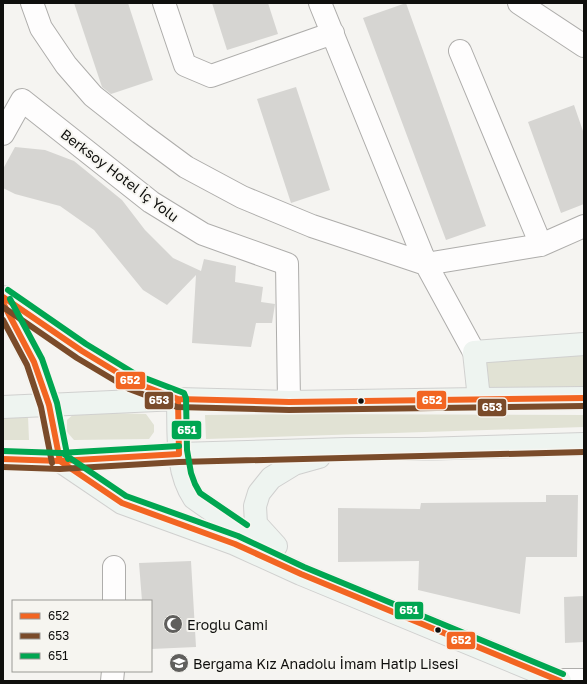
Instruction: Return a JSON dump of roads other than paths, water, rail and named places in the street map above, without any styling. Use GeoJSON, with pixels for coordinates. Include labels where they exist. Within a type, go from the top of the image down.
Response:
{"type":"FeatureCollection","features":[{"type":"Feature","properties":{"kind":"main road"},"geometry":{"type":"LineString","coordinates":[[3,297],[82,352],[133,382],[178,399]]}},
{"type":"Feature","properties":{"kind":"main road"},"geometry":{"type":"LineString","coordinates":[[3,303],[34,362],[49,405],[60,461],[122,503],[235,544],[301,574],[559,680]]}},
{"type":"Feature","properties":{"kind":"main road"},"geometry":{"type":"LineString","coordinates":[[479,398],[474,352],[584,344]]}},
{"type":"Feature","properties":{"kind":"main road"},"geometry":{"type":"LineString","coordinates":[[3,407],[178,399],[289,402],[479,398],[584,398]]}},
{"type":"Feature","properties":{"kind":"main road"},"geometry":{"type":"LineString","coordinates":[[178,399],[179,454],[184,479],[189,491],[194,498],[301,574]]}},
{"type":"Feature","properties":{"kind":"main road"},"geometry":{"type":"LineString","coordinates":[[3,459],[60,461],[179,454],[584,444]]}},
{"type":"Feature","properties":{"kind":"main road"},"geometry":{"type":"LineString","coordinates":[[301,574],[256,524],[254,506],[259,493],[271,478],[294,464],[346,449]]}},
{"type":"Feature","properties":{"kind":"street"},"geometry":{"type":"LineString","coordinates":[[32,3],[41,28],[66,65],[93,96],[186,167],[242,197],[312,226],[426,264],[541,245],[584,226]]}},
{"type":"Feature","properties":{"kind":"street"},"geometry":{"type":"LineString","coordinates":[[164,3],[185,65],[211,76],[333,33]]}},
{"type":"Feature","properties":{"kind":"street"},"geometry":{"type":"LineString","coordinates":[[320,3],[426,264],[474,352]]}},
{"type":"Feature","properties":{"kind":"street"},"geometry":{"type":"LineString","coordinates":[[519,3],[584,46]]}},
{"type":"Feature","properties":{"kind":"street"},"geometry":{"type":"LineString","coordinates":[[460,51],[541,245]]}},
{"type":"Feature","properties":{"kind":"street","name":"Berksoy Hotel İç Yolu"},"geometry":{"type":"LineString","coordinates":[[3,134],[22,100],[151,202],[203,234],[287,264],[289,402]]}},
{"type":"Feature","properties":{"kind":"street"},"geometry":{"type":"LineString","coordinates":[[114,567],[114,600]]}},
{"type":"Feature","properties":{"kind":"street"},"geometry":{"type":"LineString","coordinates":[[559,680],[584,680]]}},
{"type":"Feature","properties":{"kind":"place","name":"Eroğlu Cami"},"geometry":{"type":"Point","coordinates":[173,624]}},
{"type":"Feature","properties":{"kind":"place","name":"Bergama Kız Anadolu İmam Hatip Lisesi"},"geometry":{"type":"Point","coordinates":[179,663]}}]}
